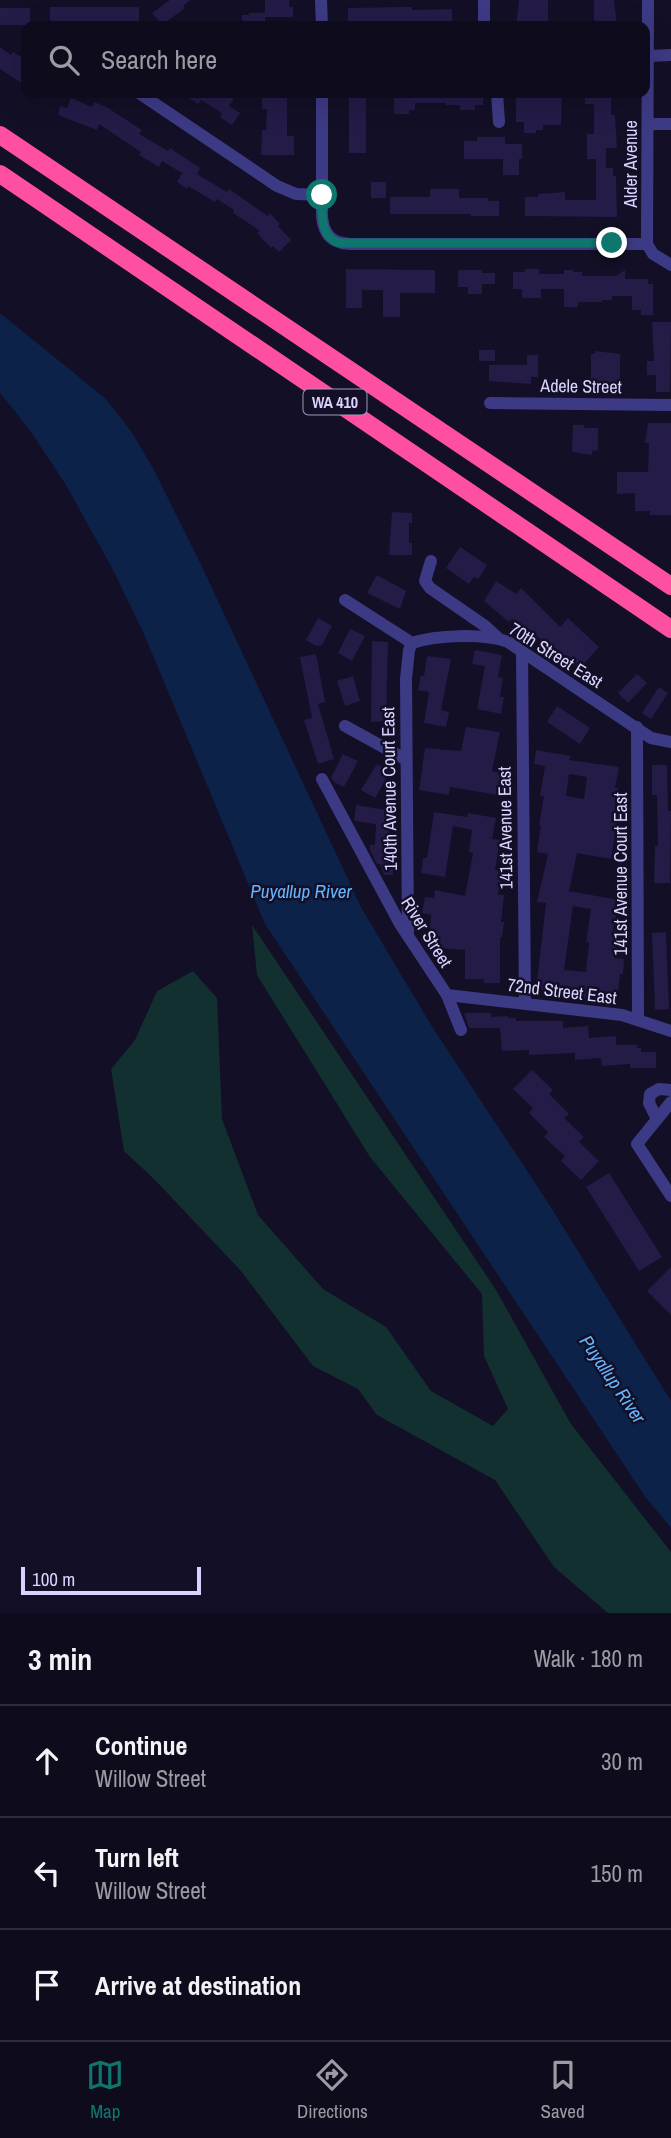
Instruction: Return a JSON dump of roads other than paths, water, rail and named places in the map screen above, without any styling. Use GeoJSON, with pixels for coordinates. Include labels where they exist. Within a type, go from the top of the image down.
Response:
{"type":"FeatureCollection","features":[{"type":"Feature","properties":{"kind":"highway","name":"WA 410"},"geometry":{"type":"LineString","coordinates":[[0,135],[671,586]]}},
{"type":"Feature","properties":{"kind":"highway","name":"WA 410"},"geometry":{"type":"LineString","coordinates":[[0,174],[671,629]]}},
{"type":"Feature","properties":{"kind":"street"},"geometry":{"type":"LineString","coordinates":[[321,0],[321,21]]}},
{"type":"Feature","properties":{"kind":"street"},"geometry":{"type":"LineString","coordinates":[[484,0],[484,21]]}},
{"type":"Feature","properties":{"kind":"street","name":"Alder Avenue"},"geometry":{"type":"LineString","coordinates":[[648,0],[648,21]]}},
{"type":"Feature","properties":{"kind":"street"},"geometry":{"type":"LineString","coordinates":[[650,56],[671,55]]}},
{"type":"Feature","properties":{"kind":"street"},"geometry":{"type":"LineString","coordinates":[[146,98],[268,181],[296,194],[322,195]]}},
{"type":"Feature","properties":{"kind":"street"},"geometry":{"type":"LineString","coordinates":[[322,98],[324,228],[330,238],[340,243],[648,244],[653,254],[671,265]]}},
{"type":"Feature","properties":{"kind":"street"},"geometry":{"type":"LineString","coordinates":[[497,98],[499,122]]}},
{"type":"Feature","properties":{"kind":"street","name":"Alder Avenue"},"geometry":{"type":"LineString","coordinates":[[648,98],[648,244]]}},
{"type":"Feature","properties":{"kind":"street"},"geometry":{"type":"LineString","coordinates":[[648,124],[671,124]]}},
{"type":"Feature","properties":{"kind":"street","name":"Adele Street"},"geometry":{"type":"LineString","coordinates":[[490,403],[671,405]]}},
{"type":"Feature","properties":{"kind":"street"},"geometry":{"type":"LineString","coordinates":[[431,561],[425,582],[430,589],[485,626],[498,638]]}},
{"type":"Feature","properties":{"kind":"street"},"geometry":{"type":"LineString","coordinates":[[345,600],[412,643]]}},
{"type":"Feature","properties":{"kind":"street","name":"70th Street East"},"geometry":{"type":"LineString","coordinates":[[412,643],[435,638],[498,638],[651,738],[671,742]]}},
{"type":"Feature","properties":{"kind":"street","name":"140th Avenue Court East"},"geometry":{"type":"LineString","coordinates":[[408,935],[406,679],[412,643]]}},
{"type":"Feature","properties":{"kind":"street","name":"141st Avenue East"},"geometry":{"type":"LineString","coordinates":[[522,652],[525,1004]]}},
{"type":"Feature","properties":{"kind":"street"},"geometry":{"type":"LineString","coordinates":[[345,726],[405,759]]}},
{"type":"Feature","properties":{"kind":"street","name":"141st Avenue Court East"},"geometry":{"type":"LineString","coordinates":[[637,727],[638,1020]]}},
{"type":"Feature","properties":{"kind":"street","name":"River Street"},"geometry":{"type":"LineString","coordinates":[[322,779],[400,925],[447,995],[461,1030]]}},
{"type":"Feature","properties":{"kind":"street","name":"72nd Street East"},"geometry":{"type":"LineString","coordinates":[[447,995],[622,1016],[671,1031]]}},
{"type":"Feature","properties":{"kind":"street"},"geometry":{"type":"LineString","coordinates":[[657,1119],[649,1103],[650,1094],[659,1089],[671,1090]]}},
{"type":"Feature","properties":{"kind":"street"},"geometry":{"type":"LineString","coordinates":[[671,1102],[637,1144],[671,1196]]}},
{"type":"Feature","properties":{"kind":"water","name":"Puyallup River"},"geometry":{"type":"Polygon","coordinates":[[[0,313],[106,399],[131,431],[154,470],[204,571],[361,907],[431,1025],[545,1198],[671,1401],[671,1528],[646,1498],[265,924],[144,634],[111,566],[66,485],[29,429],[0,393],[0,313]]]}}]}
